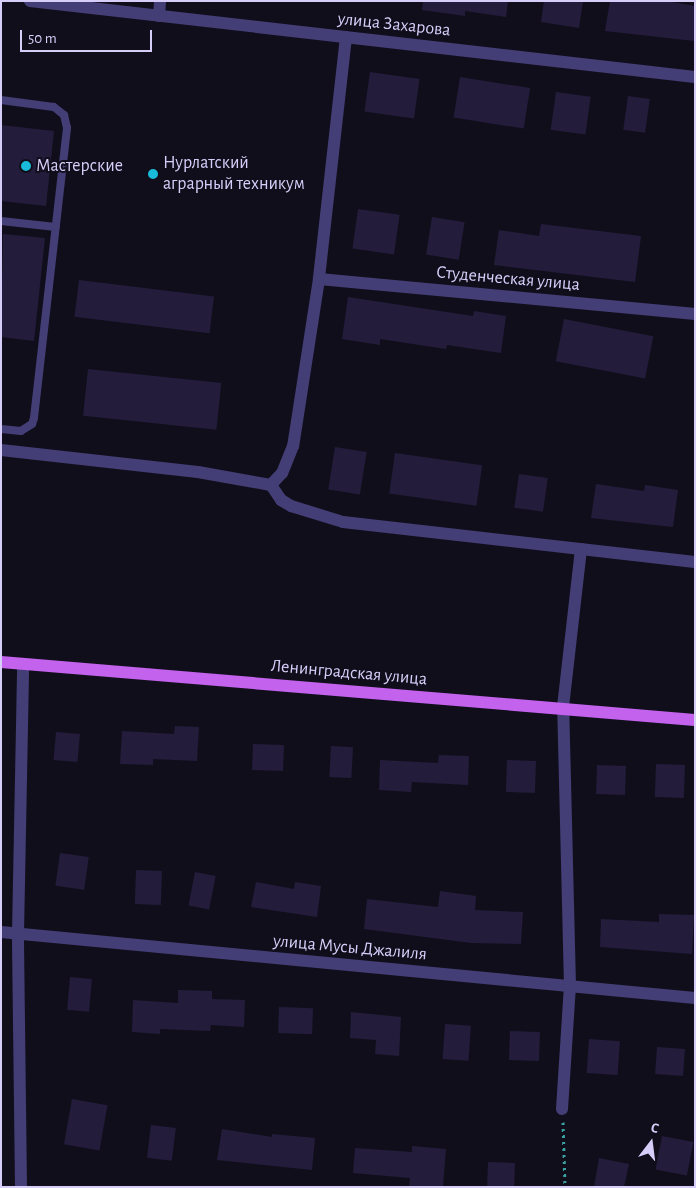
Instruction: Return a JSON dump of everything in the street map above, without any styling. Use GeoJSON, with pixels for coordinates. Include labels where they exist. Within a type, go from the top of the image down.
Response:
{"type":"FeatureCollection","features":[{"type":"Feature","properties":{"kind":"main road","name":"Ленинградская улица"},"geometry":{"type":"LineString","coordinates":[[1,662],[562,707],[695,720]]}},
{"type":"Feature","properties":{"kind":"street","name":"улица Захарова"},"geometry":{"type":"LineString","coordinates":[[30,1],[695,77]]}},
{"type":"Feature","properties":{"kind":"street"},"geometry":{"type":"LineString","coordinates":[[159,16],[160,1]]}},
{"type":"Feature","properties":{"kind":"street"},"geometry":{"type":"LineString","coordinates":[[271,485],[282,473],[293,446],[319,279],[346,37]]}},
{"type":"Feature","properties":{"kind":"street","name":"Студенческая улица"},"geometry":{"type":"LineString","coordinates":[[319,279],[695,314]]}},
{"type":"Feature","properties":{"kind":"street"},"geometry":{"type":"LineString","coordinates":[[1,450],[198,472],[271,485],[281,500],[291,506],[343,522],[695,562]]}},
{"type":"Feature","properties":{"kind":"street"},"geometry":{"type":"LineString","coordinates":[[562,1109],[570,986],[562,707],[580,549]]}},
{"type":"Feature","properties":{"kind":"street"},"geometry":{"type":"LineString","coordinates":[[21,1187],[18,934],[23,664]]}},
{"type":"Feature","properties":{"kind":"street","name":"улица Мусы Джалиля"},"geometry":{"type":"LineString","coordinates":[[1,932],[695,998]]}},
{"type":"Feature","properties":{"kind":"lane"},"geometry":{"type":"LineString","coordinates":[[1,100],[54,107],[64,115],[67,128],[34,418],[32,424],[21,431],[1,429]]}},
{"type":"Feature","properties":{"kind":"lane"},"geometry":{"type":"LineString","coordinates":[[1,221],[56,227]]}},
{"type":"Feature","properties":{"kind":"path"},"geometry":{"type":"LineString","coordinates":[[562,1109],[566,1187]]}},
{"type":"Feature","properties":{"kind":"building"},"geometry":{"type":"Polygon","coordinates":[[[423,1],[508,1],[506,17],[465,11],[465,16],[422,10],[423,1]]]}},
{"type":"Feature","properties":{"kind":"building"},"geometry":{"type":"Polygon","coordinates":[[[544,1],[583,1],[579,28],[541,22],[544,1]]]}},
{"type":"Feature","properties":{"kind":"building"},"geometry":{"type":"Polygon","coordinates":[[[610,1],[666,1],[695,6],[694,41],[605,31],[610,1]]]}},
{"type":"Feature","properties":{"kind":"building"},"geometry":{"type":"Polygon","coordinates":[[[370,72],[420,79],[414,119],[364,112],[370,72]]]}},
{"type":"Feature","properties":{"kind":"building"},"geometry":{"type":"Polygon","coordinates":[[[460,77],[530,88],[524,129],[454,117],[460,77]]]}},
{"type":"Feature","properties":{"kind":"building"},"geometry":{"type":"Polygon","coordinates":[[[556,92],[591,97],[585,135],[551,130],[556,92]]]}},
{"type":"Feature","properties":{"kind":"building"},"geometry":{"type":"Polygon","coordinates":[[[628,96],[650,99],[645,133],[623,130],[628,96]]]}},
{"type":"Feature","properties":{"kind":"building","name":"Мастерские"},"geometry":{"type":"Polygon","coordinates":[[[1,125],[54,131],[46,206],[1,201],[1,125]]]}},
{"type":"Feature","properties":{"kind":"building"},"geometry":{"type":"Polygon","coordinates":[[[358,209],[400,215],[394,254],[352,249],[358,209]]]}},
{"type":"Feature","properties":{"kind":"building"},"geometry":{"type":"Polygon","coordinates":[[[432,217],[465,222],[459,260],[426,255],[432,217]]]}},
{"type":"Feature","properties":{"kind":"building"},"geometry":{"type":"Polygon","coordinates":[[[541,224],[641,236],[635,282],[494,265],[499,230],[539,236],[541,224]]]}},
{"type":"Feature","properties":{"kind":"building"},"geometry":{"type":"Polygon","coordinates":[[[3,234],[45,238],[34,341],[1,337],[3,234]]]}},
{"type":"Feature","properties":{"kind":"building"},"geometry":{"type":"Polygon","coordinates":[[[79,280],[214,297],[209,333],[74,317],[79,280]]]}},
{"type":"Feature","properties":{"kind":"building"},"geometry":{"type":"Polygon","coordinates":[[[348,297],[473,316],[474,311],[506,316],[501,353],[447,345],[446,349],[380,339],[380,345],[342,339],[348,297]]]}},
{"type":"Feature","properties":{"kind":"building"},"geometry":{"type":"Polygon","coordinates":[[[564,319],[653,336],[645,379],[556,361],[564,319]]]}},
{"type":"Feature","properties":{"kind":"building"},"geometry":{"type":"Polygon","coordinates":[[[88,369],[221,383],[216,430],[83,416],[88,369]]]}},
{"type":"Feature","properties":{"kind":"building"},"geometry":{"type":"Polygon","coordinates":[[[335,447],[367,452],[360,494],[328,489],[335,447]]]}},
{"type":"Feature","properties":{"kind":"building"},"geometry":{"type":"Polygon","coordinates":[[[395,453],[482,465],[476,506],[389,494],[395,453]]]}},
{"type":"Feature","properties":{"kind":"building"},"geometry":{"type":"Polygon","coordinates":[[[519,474],[548,478],[543,512],[514,508],[519,474]]]}},
{"type":"Feature","properties":{"kind":"building"},"geometry":{"type":"Polygon","coordinates":[[[596,484],[644,491],[645,485],[678,490],[673,527],[591,518],[596,484]]]}},
{"type":"Feature","properties":{"kind":"building"},"geometry":{"type":"Polygon","coordinates":[[[175,726],[199,727],[197,761],[153,759],[153,765],[120,764],[122,731],[174,734],[175,726]]]}},
{"type":"Feature","properties":{"kind":"building"},"geometry":{"type":"Polygon","coordinates":[[[56,732],[80,734],[77,762],[54,760],[56,732]]]}},
{"type":"Feature","properties":{"kind":"building"},"geometry":{"type":"Polygon","coordinates":[[[253,744],[284,745],[283,771],[252,770],[253,744]]]}},
{"type":"Feature","properties":{"kind":"building"},"geometry":{"type":"Polygon","coordinates":[[[331,746],[353,747],[351,778],[329,777],[331,746]]]}},
{"type":"Feature","properties":{"kind":"building"},"geometry":{"type":"Polygon","coordinates":[[[439,755],[469,756],[468,785],[412,782],[411,792],[379,790],[380,760],[438,763],[439,755]]]}},
{"type":"Feature","properties":{"kind":"building"},"geometry":{"type":"Polygon","coordinates":[[[507,760],[536,761],[535,793],[506,792],[507,760]]]}},
{"type":"Feature","properties":{"kind":"building"},"geometry":{"type":"Polygon","coordinates":[[[656,764],[685,765],[684,798],[655,797],[656,764]]]}},
{"type":"Feature","properties":{"kind":"building"},"geometry":{"type":"Polygon","coordinates":[[[597,765],[626,766],[625,795],[596,794],[597,765]]]}},
{"type":"Feature","properties":{"kind":"building"},"geometry":{"type":"Polygon","coordinates":[[[60,853],[89,857],[84,890],[55,886],[60,853]]]}},
{"type":"Feature","properties":{"kind":"building"},"geometry":{"type":"Polygon","coordinates":[[[136,870],[162,871],[161,905],[135,904],[136,870]]]}},
{"type":"Feature","properties":{"kind":"building"},"geometry":{"type":"Polygon","coordinates":[[[195,872],[216,876],[209,909],[189,905],[195,872]]]}},
{"type":"Feature","properties":{"kind":"building"},"geometry":{"type":"Polygon","coordinates":[[[256,882],[294,889],[295,882],[321,886],[317,917],[251,907],[256,882]]]}},
{"type":"Feature","properties":{"kind":"building"},"geometry":{"type":"Polygon","coordinates":[[[440,891],[476,896],[475,910],[523,912],[521,944],[471,943],[364,929],[367,899],[438,907],[440,891]]]}},
{"type":"Feature","properties":{"kind":"building"},"geometry":{"type":"Polygon","coordinates":[[[659,914],[694,915],[692,954],[600,947],[601,919],[659,922],[659,914]]]}},
{"type":"Feature","properties":{"kind":"building"},"geometry":{"type":"Polygon","coordinates":[[[70,977],[92,979],[89,1012],[67,1010],[70,977]]]}},
{"type":"Feature","properties":{"kind":"building"},"geometry":{"type":"Polygon","coordinates":[[[178,990],[212,991],[212,999],[245,1000],[244,1027],[211,1025],[210,1031],[160,1029],[160,1034],[132,1032],[133,1000],[178,1003],[178,990]]]}},
{"type":"Feature","properties":{"kind":"building"},"geometry":{"type":"Polygon","coordinates":[[[279,1007],[313,1008],[312,1034],[278,1033],[279,1007]]]}},
{"type":"Feature","properties":{"kind":"building"},"geometry":{"type":"Polygon","coordinates":[[[351,1012],[401,1017],[399,1056],[375,1054],[376,1040],[350,1038],[351,1012]]]}},
{"type":"Feature","properties":{"kind":"building"},"geometry":{"type":"Polygon","coordinates":[[[445,1024],[471,1026],[468,1061],[443,1059],[445,1024]]]}},
{"type":"Feature","properties":{"kind":"building"},"geometry":{"type":"Polygon","coordinates":[[[510,1031],[540,1032],[539,1061],[509,1060],[510,1031]]]}},
{"type":"Feature","properties":{"kind":"building"},"geometry":{"type":"Polygon","coordinates":[[[589,1039],[620,1041],[618,1075],[587,1073],[589,1039]]]}},
{"type":"Feature","properties":{"kind":"building"},"geometry":{"type":"Polygon","coordinates":[[[657,1047],[685,1049],[683,1076],[655,1074],[657,1047]]]}},
{"type":"Feature","properties":{"kind":"building"},"geometry":{"type":"Polygon","coordinates":[[[72,1099],[107,1105],[99,1151],[64,1144],[72,1099]]]}},
{"type":"Feature","properties":{"kind":"building"},"geometry":{"type":"Polygon","coordinates":[[[151,1125],[176,1128],[172,1161],[147,1158],[151,1125]]]}},
{"type":"Feature","properties":{"kind":"building"},"geometry":{"type":"Polygon","coordinates":[[[222,1129],[272,1137],[272,1134],[315,1138],[312,1170],[217,1160],[222,1129]]]}},
{"type":"Feature","properties":{"kind":"building"},"geometry":{"type":"Polygon","coordinates":[[[662,1136],[693,1142],[687,1175],[656,1169],[662,1136]]]}},
{"type":"Feature","properties":{"kind":"building"},"geometry":{"type":"Polygon","coordinates":[[[412,1146],[446,1149],[443,1187],[409,1187],[410,1178],[353,1173],[355,1148],[412,1152],[412,1146]]]}},
{"type":"Feature","properties":{"kind":"building"},"geometry":{"type":"Polygon","coordinates":[[[599,1158],[629,1164],[624,1187],[594,1187],[599,1158]]]}},
{"type":"Feature","properties":{"kind":"building"},"geometry":{"type":"Polygon","coordinates":[[[488,1162],[515,1163],[514,1187],[487,1187],[488,1162]]]}},
{"type":"Feature","properties":{"kind":"place","name":"Мастерские"},"geometry":{"type":"Point","coordinates":[26,166]}},
{"type":"Feature","properties":{"kind":"place","name":"Нурлатский аграрный техникум"},"geometry":{"type":"Point","coordinates":[153,174]}}]}
